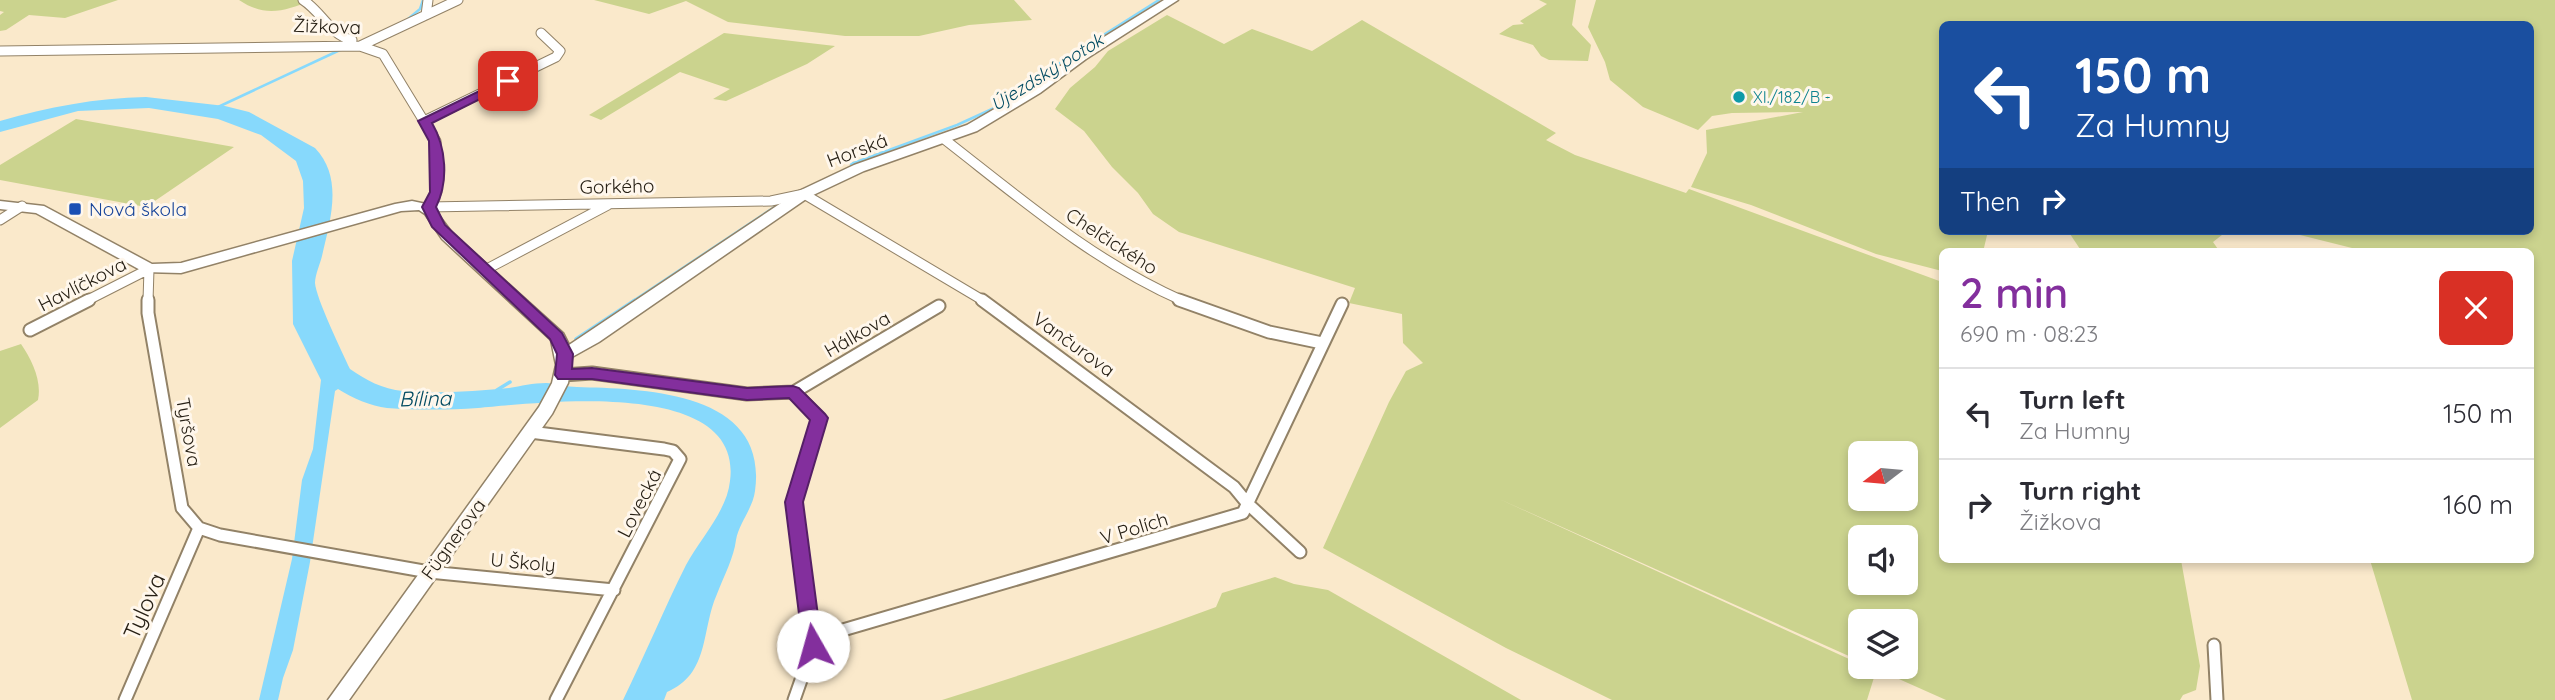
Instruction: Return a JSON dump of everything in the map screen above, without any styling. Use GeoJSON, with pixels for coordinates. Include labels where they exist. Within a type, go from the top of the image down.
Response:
{"type":"FeatureCollection","features":[{"type":"Feature","properties":{"kind":"main road","name":"Horská"},"geometry":{"type":"LineString","coordinates":[[565,354],[593,338],[804,194],[859,168],[972,128],[1003,111],[1082,56],[1172,0]]}},
{"type":"Feature","properties":{"kind":"main road"},"geometry":{"type":"LineString","coordinates":[[0,205],[22,205],[45,211],[149,270],[181,268],[407,205],[429,207],[439,227],[557,337],[565,354],[562,378]]}},
{"type":"Feature","properties":{"kind":"main road","name":"Fügnerova"},"geometry":{"type":"LineString","coordinates":[[338,700],[546,410],[562,378]]}},
{"type":"Feature","properties":{"kind":"street"},"geometry":{"type":"LineString","coordinates":[[303,0],[314,5],[331,31],[342,39],[364,44],[458,0]]}},
{"type":"Feature","properties":{"kind":"street"},"geometry":{"type":"LineString","coordinates":[[426,15],[428,0]]}},
{"type":"Feature","properties":{"kind":"street"},"geometry":{"type":"LineString","coordinates":[[424,121],[556,57],[560,51],[541,33]]}},
{"type":"Feature","properties":{"kind":"street","name":"Žižkova"},"geometry":{"type":"LineString","coordinates":[[0,51],[364,44],[383,54],[436,141],[437,192],[429,207]]}},
{"type":"Feature","properties":{"kind":"street","name":"Chelčického"},"geometry":{"type":"LineString","coordinates":[[944,139],[1071,238],[1139,282],[1202,310],[1269,332],[1322,344]]}},
{"type":"Feature","properties":{"kind":"street","name":"Gorkého"},"geometry":{"type":"LineString","coordinates":[[429,207],[771,201],[804,194]]}},
{"type":"Feature","properties":{"kind":"street","name":"Vančurova"},"geometry":{"type":"LineString","coordinates":[[804,194],[973,293],[1234,487],[1300,552]]}},
{"type":"Feature","properties":{"kind":"street"},"geometry":{"type":"LineString","coordinates":[[485,270],[611,204]]}},
{"type":"Feature","properties":{"kind":"street"},"geometry":{"type":"LineString","coordinates":[[0,220],[22,205]]}},
{"type":"Feature","properties":{"kind":"street","name":"Havlíčkova"},"geometry":{"type":"LineString","coordinates":[[30,330],[149,270]]}},
{"type":"Feature","properties":{"kind":"street","name":"Tyršova"},"geometry":{"type":"LineString","coordinates":[[149,270],[148,313],[182,508],[199,527]]}},
{"type":"Feature","properties":{"kind":"street"},"geometry":{"type":"LineString","coordinates":[[1248,503],[1342,304]]}},
{"type":"Feature","properties":{"kind":"street","name":"Hálkova"},"geometry":{"type":"LineString","coordinates":[[793,392],[939,306]]}},
{"type":"Feature","properties":{"kind":"street"},"geometry":{"type":"LineString","coordinates":[[562,378],[592,373],[747,394],[793,392],[819,418],[794,502],[813,646],[794,700]]}},
{"type":"Feature","properties":{"kind":"street","name":"Lovecká"},"geometry":{"type":"LineString","coordinates":[[530,432],[664,449],[678,454],[678,465],[556,700]]}},
{"type":"Feature","properties":{"kind":"street","name":"V Polích"},"geometry":{"type":"LineString","coordinates":[[812,639],[1243,513],[1248,503]]}},
{"type":"Feature","properties":{"kind":"street"},"geometry":{"type":"LineString","coordinates":[[199,527],[220,536],[429,572]]}},
{"type":"Feature","properties":{"kind":"street","name":"Tylova"},"geometry":{"type":"LineString","coordinates":[[125,700],[187,561],[199,527]]}},
{"type":"Feature","properties":{"kind":"street","name":"U Školy"},"geometry":{"type":"LineString","coordinates":[[429,572],[614,590]]}},
{"type":"Feature","properties":{"kind":"street"},"geometry":{"type":"LineString","coordinates":[[2214,645],[2217,700]]}},
{"type":"Feature","properties":{"kind":"green space"},"geometry":{"type":"Polygon","coordinates":[[[0,0],[118,0],[65,18],[29,15],[0,31],[0,15],[4,12],[0,11],[0,0]]]}},
{"type":"Feature","properties":{"kind":"green space"},"geometry":{"type":"Polygon","coordinates":[[[239,0],[313,0],[293,7],[267,11],[239,0]]]}},
{"type":"Feature","properties":{"kind":"green space"},"geometry":{"type":"Polygon","coordinates":[[[594,0],[1014,0],[1032,20],[969,25],[919,36],[845,36],[728,22],[686,1],[649,14],[594,0]]]}},
{"type":"Feature","properties":{"kind":"green space"},"geometry":{"type":"Polygon","coordinates":[[[1539,0],[1576,0],[1572,25],[1591,45],[1588,61],[1549,60],[1541,56],[1533,45],[1499,34],[1513,25],[1524,24],[1520,21],[1547,4],[1539,0]]]}},
{"type":"Feature","properties":{"kind":"green space"},"geometry":{"type":"Polygon","coordinates":[[[1596,0],[2555,0],[2555,700],[2412,700],[2371,563],[2534,563],[2534,248],[2352,248],[2300,235],[2534,235],[2534,21],[1939,21],[1939,235],[1987,235],[1984,248],[1939,248],[1939,270],[1876,254],[1751,205],[1691,187],[1707,153],[1706,130],[1803,112],[1732,113],[1712,116],[1698,130],[1643,107],[1610,80],[1605,62],[1588,27],[1596,0]]]}},
{"type":"Feature","properties":{"kind":"green space"},"geometry":{"type":"Polygon","coordinates":[[[1167,15],[1224,44],[1252,29],[1312,51],[1362,20],[1556,133],[1546,140],[1575,155],[1686,193],[1689,189],[1939,281],[1939,563],[2182,563],[2200,666],[2196,690],[2183,695],[2180,700],[1946,700],[1899,679],[1918,679],[1918,609],[1848,609],[1848,656],[1497,498],[1848,659],[1848,679],[1874,679],[1867,700],[1612,700],[1506,648],[1323,548],[1389,402],[1406,371],[1423,363],[1403,343],[1402,314],[1349,303],[1355,288],[1179,232],[1153,214],[1084,131],[1055,109],[1070,88],[1095,67],[1108,51],[1167,15]]]}},
{"type":"Feature","properties":{"kind":"green space"},"geometry":{"type":"Polygon","coordinates":[[[724,33],[835,46],[807,64],[726,101],[713,99],[730,89],[680,72],[601,120],[589,115],[724,33]]]}},
{"type":"Feature","properties":{"kind":"green space"},"geometry":{"type":"Polygon","coordinates":[[[76,119],[234,147],[146,207],[0,180],[0,165],[76,119]]]}},
{"type":"Feature","properties":{"kind":"green space"},"geometry":{"type":"Polygon","coordinates":[[[2071,235],[2222,235],[2213,242],[2217,248],[2079,248],[2071,235]]]}},
{"type":"Feature","properties":{"kind":"green space"},"geometry":{"type":"Polygon","coordinates":[[[21,344],[35,371],[39,385],[38,400],[0,428],[0,351],[21,344]]]}},
{"type":"Feature","properties":{"kind":"green space"},"geometry":{"type":"Polygon","coordinates":[[[1275,577],[1294,584],[1328,590],[1521,700],[942,700],[1216,607],[1222,593],[1275,577]]]}},
{"type":"Feature","properties":{"kind":"water","name":"Bílina"},"geometry":{"type":"Polygon","coordinates":[[[146,97],[225,106],[249,112],[315,148],[324,160],[332,186],[331,214],[315,280],[316,290],[350,369],[362,377],[388,388],[414,392],[484,390],[546,383],[667,394],[697,402],[723,415],[743,433],[754,458],[754,497],[712,608],[697,663],[681,684],[667,692],[664,700],[623,700],[686,565],[718,514],[728,492],[730,481],[726,448],[705,425],[672,410],[631,403],[587,401],[455,409],[387,408],[362,401],[338,389],[335,391],[310,562],[293,650],[278,700],[259,700],[292,559],[302,480],[313,449],[321,380],[293,324],[292,261],[304,208],[303,181],[296,161],[261,135],[218,119],[149,108],[78,111],[0,132],[0,121],[36,111],[90,101],[146,97]]]}},
{"type":"Feature","properties":{"kind":"waterway"},"geometry":{"type":"LineString","coordinates":[[408,19],[420,9],[423,0]]}},
{"type":"Feature","properties":{"kind":"waterway","name":"Újezdský potok"},"geometry":{"type":"LineString","coordinates":[[851,164],[957,125],[1003,104],[1067,58],[1159,0]]}},
{"type":"Feature","properties":{"kind":"waterway"},"geometry":{"type":"LineString","coordinates":[[218,107],[340,50]]}},
{"type":"Feature","properties":{"kind":"waterway","name":"Újezdský potok"},"geometry":{"type":"LineString","coordinates":[[633,301],[776,206]]}},
{"type":"Feature","properties":{"kind":"waterway","name":"Újezdský potok"},"geometry":{"type":"LineString","coordinates":[[576,339],[635,300]]}},
{"type":"Feature","properties":{"kind":"waterway","name":"Újezdský potok"},"geometry":{"type":"LineString","coordinates":[[497,390],[510,382]]}},
{"type":"Feature","properties":{"kind":"place","name":"XI./182/B -"},"geometry":{"type":"Point","coordinates":[1739,97]}},
{"type":"Feature","properties":{"kind":"place","name":"Nová škola"},"geometry":{"type":"Point","coordinates":[75,209]}},
{"type":"Feature","properties":{"kind":"route"},"geometry":{"type":"LineString","coordinates":[[508,81],[424,121],[436,141],[437,192],[429,207],[439,227],[557,337],[565,354],[563,375],[592,373],[747,394],[793,392],[819,418],[815,438],[799,477],[794,502],[813,646]]}}]}
